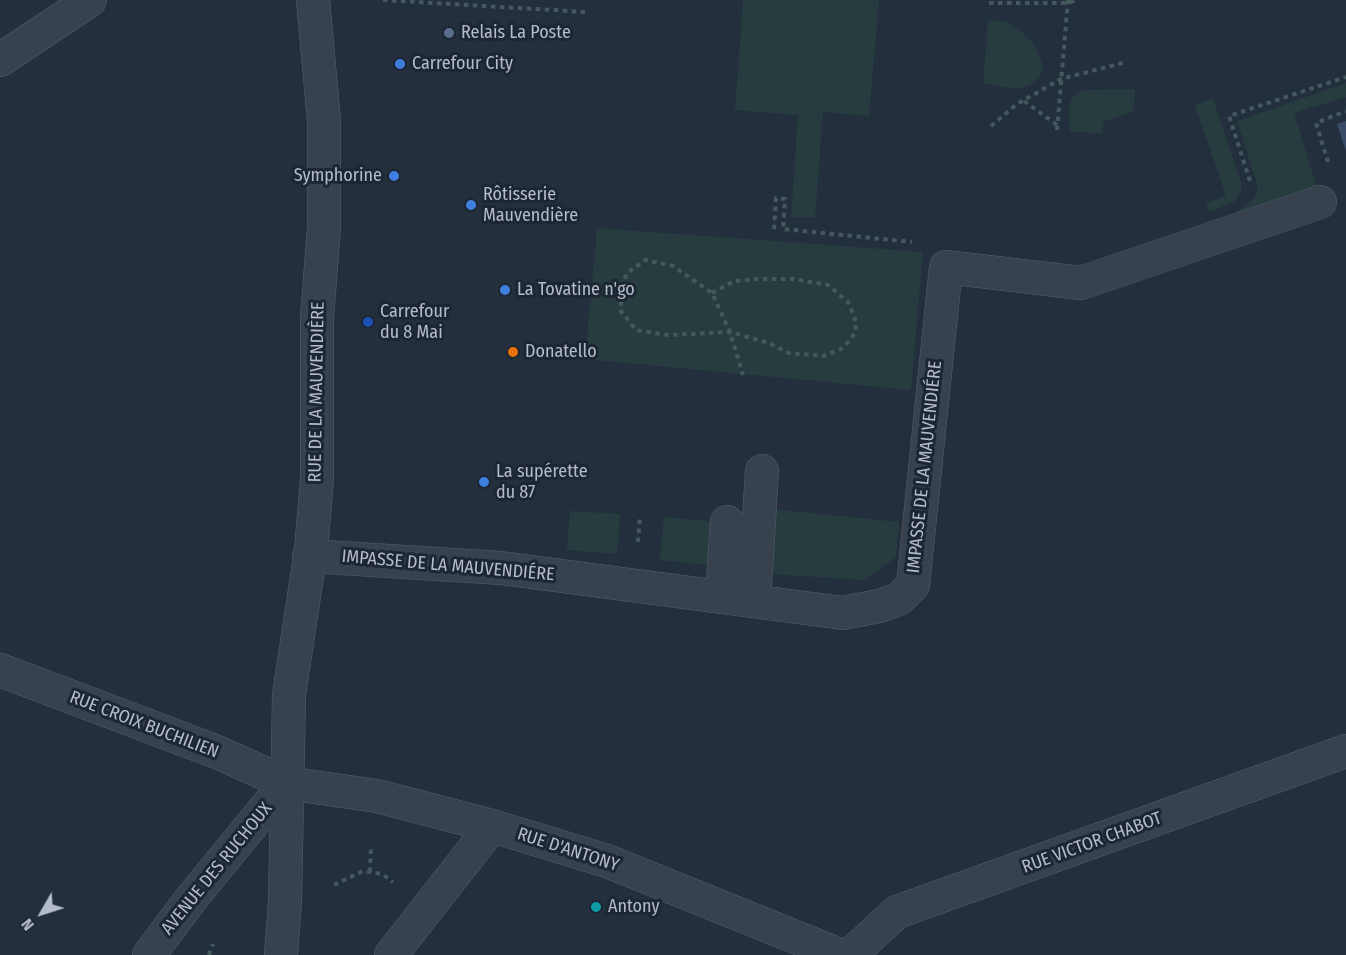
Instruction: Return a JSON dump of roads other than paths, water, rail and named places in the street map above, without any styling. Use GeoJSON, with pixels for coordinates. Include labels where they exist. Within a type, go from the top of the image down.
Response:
{"type":"FeatureCollection","features":[{"type":"Feature","properties":{"kind":"street"},"geometry":{"type":"LineString","coordinates":[[0,60],[90,0]]}},
{"type":"Feature","properties":{"kind":"street","name":"RUE DE LA MAUVENDIÈRE"},"geometry":{"type":"LineString","coordinates":[[281,955],[285,902],[289,695],[309,556],[317,479],[317,318],[324,227],[324,121],[313,0]]}},
{"type":"Feature","properties":{"kind":"street","name":"IMPASSE DE LA MAUVENDIÉRE"},"geometry":{"type":"LineString","coordinates":[[309,556],[501,568],[843,613],[879,606],[899,599],[913,585],[946,267],[1081,283],[1320,202]]}},
{"type":"Feature","properties":{"kind":"street"},"geometry":{"type":"LineString","coordinates":[[754,601],[762,471]]}},
{"type":"Feature","properties":{"kind":"street"},"geometry":{"type":"LineString","coordinates":[[722,596],[727,522]]}},
{"type":"Feature","properties":{"kind":"street","name":"RUE CROIX BUCHILIEN"},"geometry":{"type":"LineString","coordinates":[[0,670],[217,752],[286,783]]}},
{"type":"Feature","properties":{"kind":"street","name":"RUE VICTOR CHABOT"},"geometry":{"type":"LineString","coordinates":[[850,955],[897,912],[1346,752]]}},
{"type":"Feature","properties":{"kind":"street","name":"RUE D'ANTONY"},"geometry":{"type":"LineString","coordinates":[[286,783],[377,796],[492,826],[607,861],[840,955]]}},
{"type":"Feature","properties":{"kind":"street","name":"AVENUE DES RUCHOUX"},"geometry":{"type":"LineString","coordinates":[[149,955],[191,899],[286,783]]}},
{"type":"Feature","properties":{"kind":"street"},"geometry":{"type":"LineString","coordinates":[[391,955],[492,826]]}},
{"type":"Feature","properties":{"kind":"water"},"geometry":{"type":"Polygon","coordinates":[[[1346,121],[1346,151],[1337,124],[1346,121]]]}},
{"type":"Feature","properties":{"kind":"place","name":"Relais La Poste"},"geometry":{"type":"Point","coordinates":[449,33]}},
{"type":"Feature","properties":{"kind":"place","name":"Carrefour City"},"geometry":{"type":"Point","coordinates":[400,64]}},
{"type":"Feature","properties":{"kind":"place","name":"Symphorine"},"geometry":{"type":"Point","coordinates":[394,176]}},
{"type":"Feature","properties":{"kind":"place","name":"Rôtisserie Mauvendière"},"geometry":{"type":"Point","coordinates":[471,205]}},
{"type":"Feature","properties":{"kind":"place","name":"La Tovatine n'go"},"geometry":{"type":"Point","coordinates":[505,290]}},
{"type":"Feature","properties":{"kind":"place","name":"Carrefour du 8 Mai"},"geometry":{"type":"Point","coordinates":[368,322]}},
{"type":"Feature","properties":{"kind":"place","name":"Donatello"},"geometry":{"type":"Point","coordinates":[513,352]}},
{"type":"Feature","properties":{"kind":"place","name":"La supérette du 87"},"geometry":{"type":"Point","coordinates":[484,482]}},
{"type":"Feature","properties":{"kind":"place","name":"Antony"},"geometry":{"type":"Point","coordinates":[596,907]}}]}
